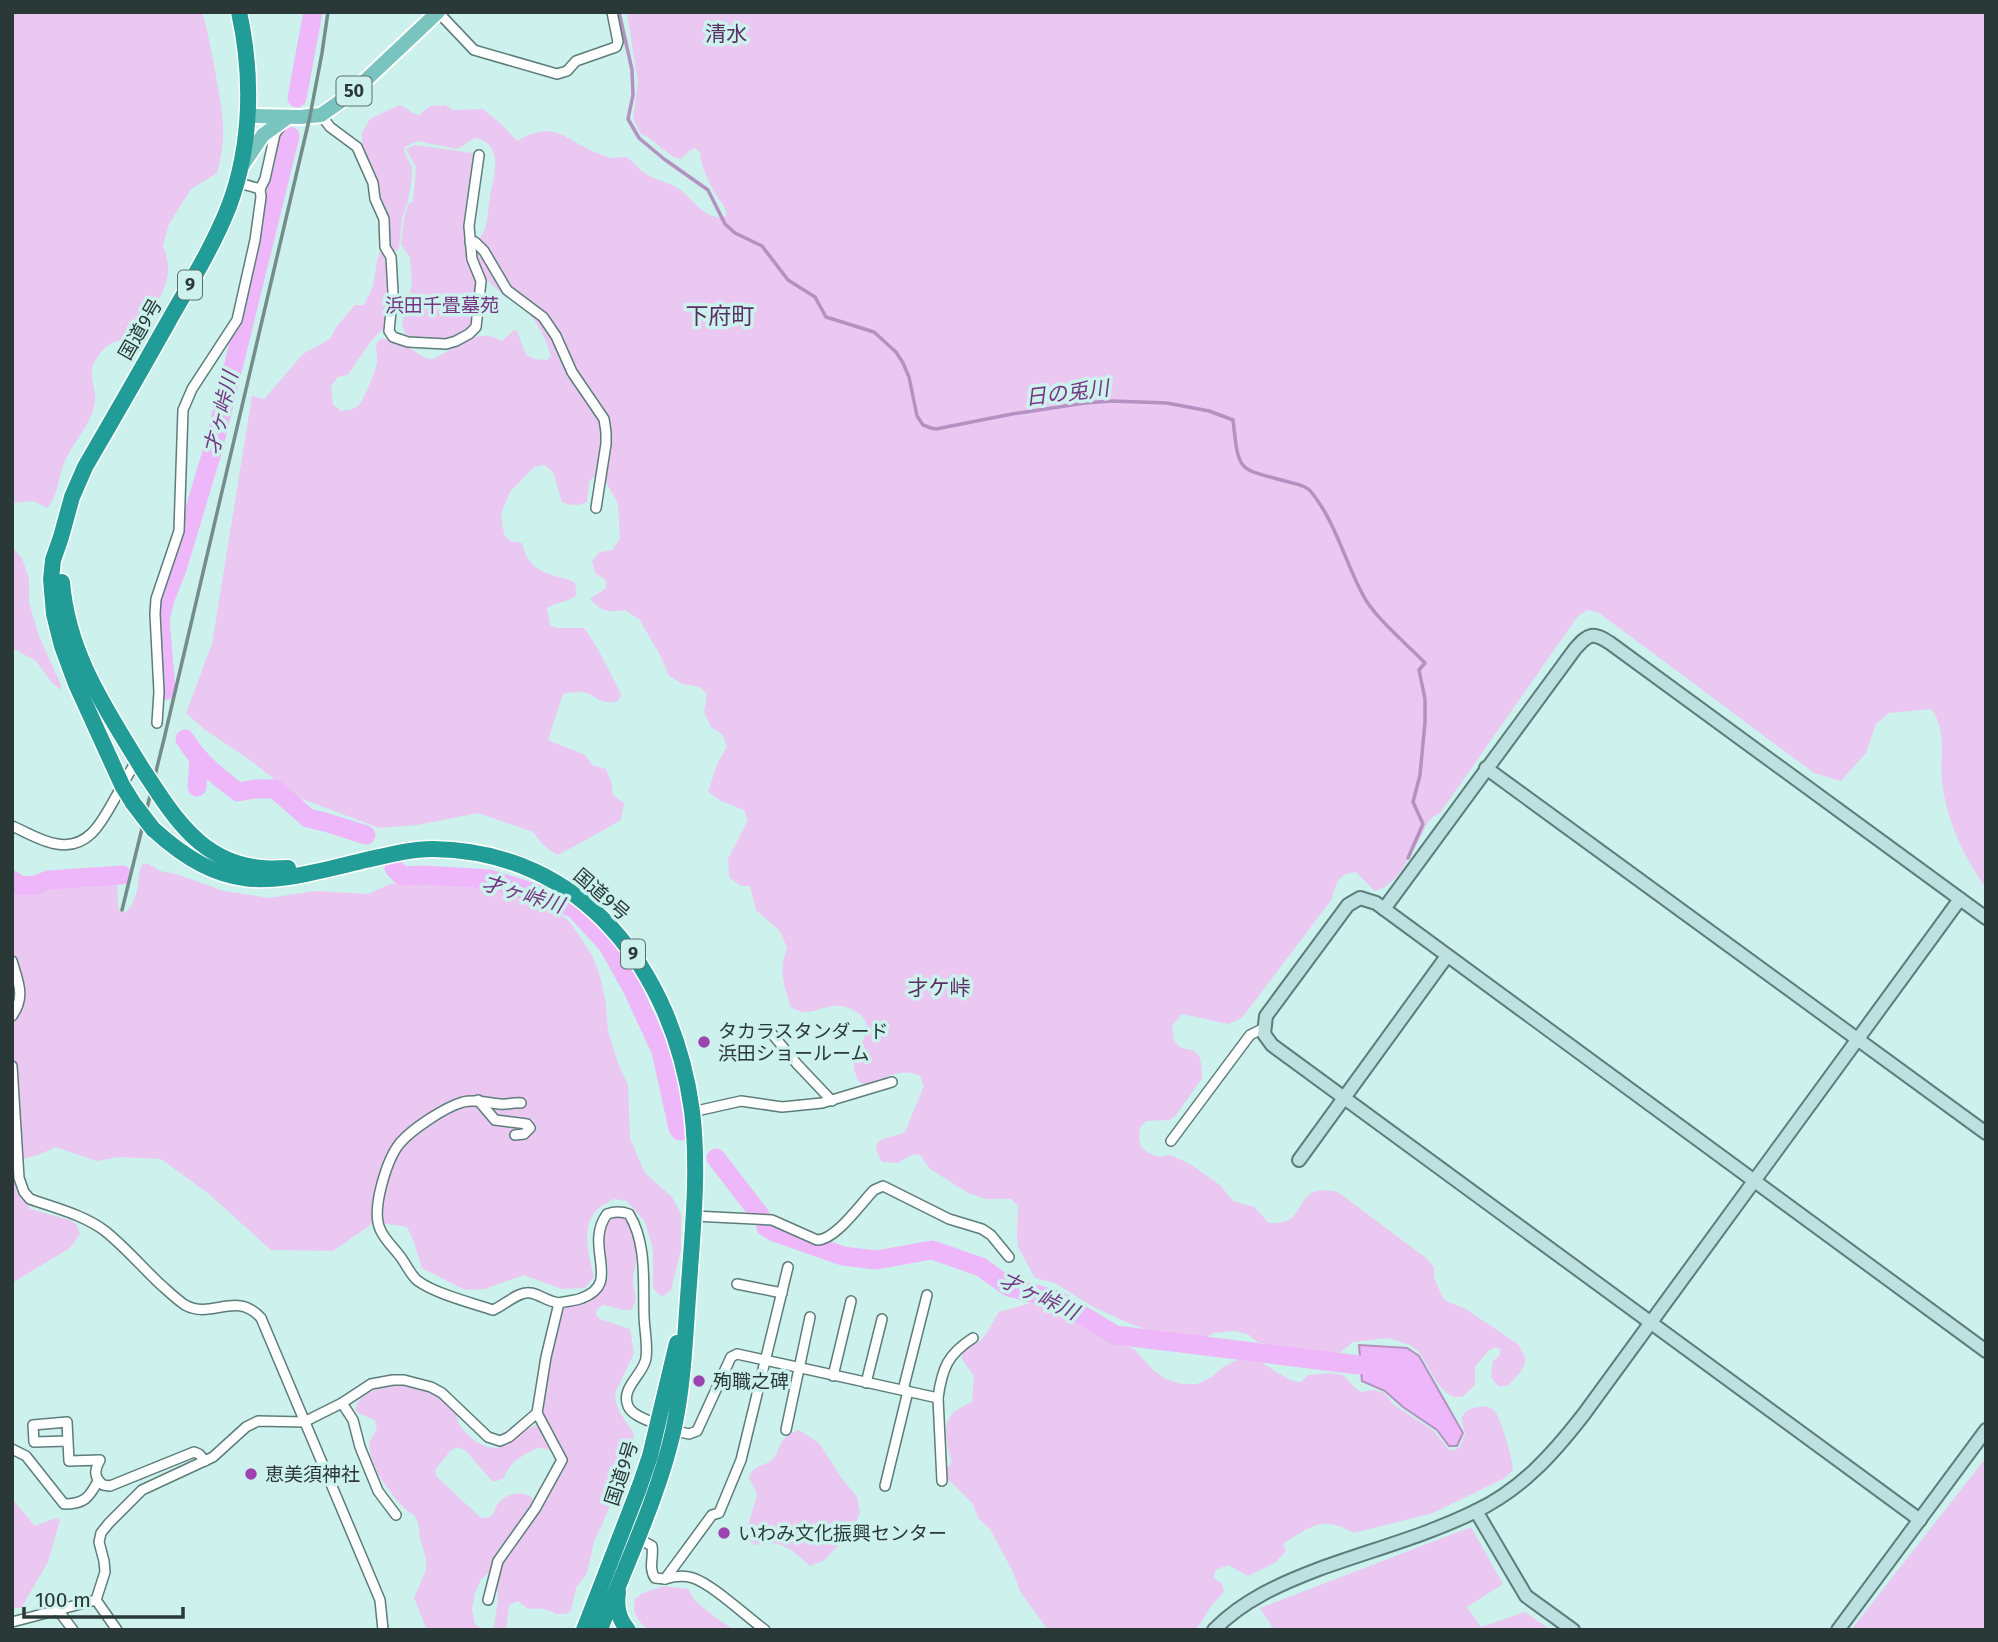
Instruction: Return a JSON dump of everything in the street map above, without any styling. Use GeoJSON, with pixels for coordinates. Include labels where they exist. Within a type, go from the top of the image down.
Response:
{"type":"FeatureCollection","features":[{"type":"Feature","properties":{"kind":"highway","name":"国道9号"},"geometry":{"type":"LineString","coordinates":[[239,12],[246,51],[247,116],[238,175],[229,205],[212,245],[85,467],[72,497],[52,560],[54,614],[76,684],[122,785],[153,829],[191,860],[223,874],[260,880],[329,869],[407,851],[462,851],[509,860],[555,881],[594,909],[621,937],[645,975],[662,1007],[673,1037],[692,1112],[696,1161],[683,1372],[665,1427],[650,1456],[596,1624]]}},
{"type":"Feature","properties":{"kind":"highway","name":"国道9号"},"geometry":{"type":"LineString","coordinates":[[61,537],[63,596],[71,637],[89,680],[173,816],[194,839],[232,860],[260,868],[329,869]]}},
{"type":"Feature","properties":{"kind":"highway","name":"国道9号"},"geometry":{"type":"LineString","coordinates":[[596,1624],[619,1586],[662,1470],[665,1427]]}},
{"type":"Feature","properties":{"kind":"highway"},"geometry":{"type":"LineString","coordinates":[[619,1586],[618,1611],[628,1630]]}},
{"type":"Feature","properties":{"kind":"highway"},"geometry":{"type":"LineString","coordinates":[[596,1624],[615,1623],[628,1630]]}},
{"type":"Feature","properties":{"kind":"main road","name":"50"},"geometry":{"type":"LineString","coordinates":[[247,116],[321,116],[352,94],[431,14]]}},
{"type":"Feature","properties":{"kind":"main road"},"geometry":{"type":"LineString","coordinates":[[238,175],[262,135],[288,117]]}},
{"type":"Feature","properties":{"kind":"street"},"geometry":{"type":"LineString","coordinates":[[431,14],[474,50],[556,74],[567,71],[576,61],[616,47],[618,42],[612,12]]}},
{"type":"Feature","properties":{"kind":"street"},"geometry":{"type":"LineString","coordinates":[[321,116],[330,127],[357,147],[373,183],[375,200],[384,219],[385,247],[391,257],[393,292],[390,331],[393,337],[408,342],[446,344],[469,334],[475,327],[481,281],[472,259],[469,226],[479,155]]}},
{"type":"Feature","properties":{"kind":"street"},"geometry":{"type":"LineString","coordinates":[[157,723],[159,692],[156,599],[179,531],[183,410],[192,389],[237,320],[255,240],[260,189],[275,134],[288,117]]}},
{"type":"Feature","properties":{"kind":"street"},"geometry":{"type":"LineString","coordinates":[[238,175],[260,189]]}},
{"type":"Feature","properties":{"kind":"street"},"geometry":{"type":"LineString","coordinates":[[470,242],[475,242],[484,251],[507,290],[543,317],[556,335],[572,372],[604,419],[606,444],[596,508]]}},
{"type":"Feature","properties":{"kind":"street"},"geometry":{"type":"LineString","coordinates":[[1384,909],[1575,649],[1592,635],[1622,651],[1986,918]]}},
{"type":"Feature","properties":{"kind":"street"},"geometry":{"type":"LineString","coordinates":[[12,825],[48,842],[60,845],[77,844],[100,825],[122,785],[140,765]]}},
{"type":"Feature","properties":{"kind":"street"},"geometry":{"type":"LineString","coordinates":[[1486,768],[1986,1133]]}},
{"type":"Feature","properties":{"kind":"street"},"geometry":{"type":"LineString","coordinates":[[1920,1520],[1272,1045],[1264,1034],[1269,1010],[1348,905],[1360,898],[1371,901],[1986,1351]]}},
{"type":"Feature","properties":{"kind":"street"},"geometry":{"type":"LineString","coordinates":[[1214,1630],[1242,1606],[1273,1588],[1476,1511],[1525,1480],[1558,1448],[1961,899]]}},
{"type":"Feature","properties":{"kind":"street"},"geometry":{"type":"LineString","coordinates":[[1299,1160],[1447,956]]}},
{"type":"Feature","properties":{"kind":"street"},"geometry":{"type":"LineString","coordinates":[[12,961],[21,989],[21,997],[12,1016]]}},
{"type":"Feature","properties":{"kind":"street"},"geometry":{"type":"LineString","coordinates":[[1171,1141],[1250,1035],[1264,1028]]}},
{"type":"Feature","properties":{"kind":"street"},"geometry":{"type":"LineString","coordinates":[[768,1029],[832,1101]]}},
{"type":"Feature","properties":{"kind":"street"},"geometry":{"type":"LineString","coordinates":[[12,1066],[19,1178],[30,1199],[88,1221],[105,1232],[182,1303],[195,1310],[237,1305],[253,1310],[261,1318],[380,1600],[383,1630]]}},
{"type":"Feature","properties":{"kind":"street"},"geometry":{"type":"LineString","coordinates":[[692,1112],[741,1101],[782,1107],[811,1105],[892,1082]]}},
{"type":"Feature","properties":{"kind":"street"},"geometry":{"type":"LineString","coordinates":[[478,1100],[495,1120],[527,1124],[530,1128],[524,1134],[515,1135]]}},
{"type":"Feature","properties":{"kind":"street"},"geometry":{"type":"LineString","coordinates":[[521,1103],[503,1105],[478,1100],[457,1104],[401,1142],[388,1166],[381,1189],[378,1203],[379,1228],[415,1279],[493,1310],[524,1293],[533,1293],[559,1303],[582,1298],[600,1285],[603,1276],[597,1244],[599,1230],[607,1214],[622,1212],[629,1214],[638,1233],[647,1356],[630,1386],[626,1401],[630,1410],[665,1427],[689,1434],[696,1431],[731,1357],[737,1354],[938,1398]]}},
{"type":"Feature","properties":{"kind":"street"},"geometry":{"type":"LineString","coordinates":[[694,1216],[772,1220],[817,1240],[823,1240],[837,1230],[874,1190],[883,1186],[949,1219],[982,1229],[991,1235],[1009,1257]]}},
{"type":"Feature","properties":{"kind":"street"},"geometry":{"type":"LineString","coordinates":[[666,1579],[712,1515],[719,1513],[741,1460],[788,1267]]}},
{"type":"Feature","properties":{"kind":"street"},"geometry":{"type":"LineString","coordinates":[[737,1284],[782,1293]]}},
{"type":"Feature","properties":{"kind":"street"},"geometry":{"type":"LineString","coordinates":[[885,1486],[927,1295]]}},
{"type":"Feature","properties":{"kind":"street"},"geometry":{"type":"LineString","coordinates":[[833,1376],[851,1301]]}},
{"type":"Feature","properties":{"kind":"street"},"geometry":{"type":"LineString","coordinates":[[488,1600],[498,1561],[535,1509],[562,1461],[537,1413],[546,1357],[559,1303]]}},
{"type":"Feature","properties":{"kind":"street"},"geometry":{"type":"LineString","coordinates":[[786,1430],[810,1317]]}},
{"type":"Feature","properties":{"kind":"street"},"geometry":{"type":"LineString","coordinates":[[866,1383],[883,1319]]}},
{"type":"Feature","properties":{"kind":"street"},"geometry":{"type":"LineString","coordinates":[[942,1480],[938,1398],[943,1373],[957,1348],[973,1338]]}},
{"type":"Feature","properties":{"kind":"street"},"geometry":{"type":"LineString","coordinates":[[96,1600],[105,1572],[99,1542],[101,1533],[142,1490],[213,1457],[246,1427],[258,1421],[304,1422],[342,1403],[371,1384],[393,1380],[419,1383],[442,1393],[488,1437],[500,1441],[509,1437],[537,1413]]}},
{"type":"Feature","properties":{"kind":"street"},"geometry":{"type":"LineString","coordinates":[[342,1403],[353,1420],[360,1447],[378,1491],[396,1515]]}},
{"type":"Feature","properties":{"kind":"street"},"geometry":{"type":"LineString","coordinates":[[1838,1630],[1986,1430]]}},
{"type":"Feature","properties":{"kind":"street"},"geometry":{"type":"LineString","coordinates":[[68,1441],[69,1461],[100,1460],[95,1475],[103,1485],[110,1486],[194,1452],[205,1461]]}},
{"type":"Feature","properties":{"kind":"street"},"geometry":{"type":"LineString","coordinates":[[12,1449],[26,1456],[64,1504],[78,1504],[98,1481]]}},
{"type":"Feature","properties":{"kind":"street"},"geometry":{"type":"LineString","coordinates":[[1476,1511],[1526,1596],[1573,1630]]}},
{"type":"Feature","properties":{"kind":"street"},"geometry":{"type":"LineString","coordinates":[[637,1538],[652,1546],[651,1566],[655,1578],[693,1578],[765,1630]]}},
{"type":"Feature","properties":{"kind":"street"},"geometry":{"type":"LineString","coordinates":[[12,1622],[96,1600]]}},
{"type":"Feature","properties":{"kind":"street"},"geometry":{"type":"LineString","coordinates":[[96,1600],[117,1630]]}},
{"type":"Feature","properties":{"kind":"street"},"geometry":{"type":"LineString","coordinates":[[58,1610],[73,1630]]}},
{"type":"Feature","properties":{"kind":"green space"},"geometry":{"type":"Polygon","coordinates":[[[12,12],[202,12],[223,119],[223,144],[217,173],[191,189],[169,224],[163,246],[168,272],[162,294],[140,330],[106,347],[95,361],[92,372],[94,407],[88,423],[65,461],[55,494],[47,508],[33,501],[12,503],[12,12]]]}},
{"type":"Feature","properties":{"kind":"green space"},"geometry":{"type":"Polygon","coordinates":[[[627,12],[1986,12],[1986,889],[1965,853],[1950,817],[1943,789],[1940,727],[1931,709],[1889,713],[1876,724],[1866,753],[1841,781],[1814,773],[1599,613],[1588,610],[1578,616],[1440,813],[1427,823],[1407,862],[1390,883],[1375,891],[1356,872],[1342,877],[1332,899],[1242,1018],[1228,1024],[1182,1014],[1172,1026],[1174,1041],[1196,1053],[1202,1078],[1176,1115],[1170,1120],[1146,1121],[1140,1128],[1139,1138],[1141,1147],[1147,1152],[1159,1157],[1170,1155],[1190,1164],[1220,1185],[1233,1201],[1254,1207],[1269,1223],[1283,1222],[1291,1218],[1312,1193],[1322,1190],[1338,1192],[1426,1258],[1434,1267],[1434,1278],[1444,1300],[1466,1309],[1519,1345],[1526,1360],[1522,1370],[1508,1386],[1498,1386],[1491,1377],[1493,1361],[1500,1355],[1500,1349],[1496,1347],[1489,1350],[1475,1367],[1475,1385],[1462,1397],[1454,1397],[1446,1393],[1436,1381],[1420,1353],[1410,1345],[1388,1338],[1353,1342],[1341,1352],[1324,1357],[1257,1342],[1248,1334],[1234,1331],[1213,1333],[1202,1340],[1178,1338],[1124,1321],[1093,1307],[1055,1283],[1035,1278],[1018,1247],[1018,1206],[1011,1199],[986,1199],[968,1193],[930,1169],[921,1156],[914,1154],[897,1163],[882,1162],[876,1147],[881,1140],[905,1132],[924,1086],[920,1076],[900,1073],[868,1085],[859,1082],[854,1063],[866,1034],[864,1018],[838,1006],[808,1012],[791,1007],[782,971],[787,948],[780,931],[756,910],[750,886],[741,886],[729,877],[728,859],[748,820],[744,810],[721,801],[708,792],[717,764],[727,747],[723,735],[711,727],[704,712],[707,694],[700,687],[683,684],[669,676],[639,619],[625,610],[602,609],[590,599],[606,588],[606,580],[595,573],[592,561],[600,552],[612,550],[620,539],[618,503],[604,479],[593,477],[589,482],[587,502],[571,505],[562,502],[553,472],[545,465],[534,467],[510,492],[501,514],[504,535],[510,541],[522,543],[534,566],[575,584],[576,596],[547,608],[550,625],[557,628],[584,628],[621,694],[618,701],[606,702],[582,692],[563,694],[548,740],[585,755],[592,765],[606,769],[612,785],[612,794],[624,803],[621,820],[581,843],[557,855],[543,845],[533,832],[478,813],[417,825],[379,828],[297,797],[186,713],[212,644],[252,396],[264,399],[303,354],[330,339],[355,305],[364,305],[373,286],[377,261],[388,230],[388,212],[379,196],[376,180],[362,146],[362,133],[370,119],[399,105],[419,115],[430,106],[445,105],[453,110],[483,109],[517,141],[548,131],[604,156],[625,157],[647,175],[682,191],[707,214],[726,216],[725,208],[706,175],[700,152],[695,148],[681,159],[673,157],[641,134],[633,119],[638,83],[627,12]],[[475,138],[457,149],[417,141],[405,147],[404,151],[412,167],[412,179],[402,219],[399,248],[395,252],[387,252],[384,256],[388,292],[386,321],[348,375],[338,377],[331,386],[333,404],[341,411],[356,407],[363,398],[376,365],[376,344],[380,339],[400,343],[431,359],[479,336],[494,337],[502,341],[514,330],[517,331],[526,355],[547,360],[551,356],[532,317],[486,279],[477,260],[476,248],[486,225],[495,170],[494,154],[484,141],[475,138]]]}},
{"type":"Feature","properties":{"kind":"green space","name":"浜田千畳墓苑"},"geometry":{"type":"Polygon","coordinates":[[[415,145],[475,155],[468,224],[479,278],[475,323],[469,330],[450,339],[426,340],[410,337],[405,333],[402,324],[412,285],[410,258],[401,244],[404,219],[408,205],[413,201],[416,167],[406,149],[415,145]]]}},
{"type":"Feature","properties":{"kind":"green space"},"geometry":{"type":"Polygon","coordinates":[[[12,547],[22,558],[29,579],[29,603],[61,690],[53,684],[36,661],[12,648],[12,547]]]}},
{"type":"Feature","properties":{"kind":"green space"},"geometry":{"type":"Polygon","coordinates":[[[143,864],[224,891],[269,898],[315,891],[368,894],[390,884],[422,881],[484,884],[552,908],[570,922],[592,955],[600,976],[608,1031],[628,1085],[630,1139],[645,1173],[672,1197],[681,1214],[681,1249],[671,1290],[662,1297],[653,1288],[653,1249],[645,1222],[627,1201],[614,1199],[601,1207],[589,1223],[587,1241],[594,1277],[585,1288],[562,1289],[524,1275],[485,1289],[465,1290],[422,1268],[407,1227],[375,1222],[333,1251],[271,1250],[209,1194],[161,1159],[120,1157],[96,1161],[56,1147],[23,1159],[13,1173],[18,1189],[30,1209],[70,1220],[77,1225],[80,1234],[70,1248],[12,1283],[12,883],[25,890],[50,883],[112,879],[117,889],[119,910],[124,913],[135,899],[143,864]]]}},
{"type":"Feature","properties":{"kind":"green space"},"geometry":{"type":"Polygon","coordinates":[[[619,1215],[629,1219],[634,1239],[635,1303],[631,1310],[603,1305],[596,1310],[596,1315],[600,1319],[630,1329],[634,1353],[616,1391],[615,1399],[619,1411],[634,1434],[627,1468],[594,1542],[587,1573],[576,1588],[571,1611],[556,1614],[543,1609],[528,1609],[518,1601],[509,1605],[506,1630],[489,1630],[494,1627],[498,1600],[497,1576],[503,1562],[545,1501],[566,1463],[566,1457],[544,1420],[543,1411],[556,1329],[564,1309],[594,1295],[604,1287],[608,1272],[602,1234],[609,1220],[619,1215]]]}},
{"type":"Feature","properties":{"kind":"green space"},"geometry":{"type":"Polygon","coordinates":[[[1031,1303],[1065,1309],[1110,1341],[1134,1349],[1153,1370],[1166,1379],[1182,1384],[1197,1384],[1241,1358],[1252,1357],[1290,1380],[1301,1382],[1308,1375],[1343,1375],[1361,1392],[1374,1390],[1384,1393],[1394,1405],[1434,1431],[1449,1450],[1460,1447],[1465,1434],[1461,1419],[1466,1412],[1475,1407],[1489,1407],[1500,1421],[1513,1470],[1503,1479],[1433,1513],[1354,1533],[1325,1524],[1309,1528],[1283,1544],[1286,1551],[1275,1563],[1248,1576],[1228,1565],[1215,1570],[1214,1578],[1222,1584],[1224,1592],[1211,1606],[1196,1630],[1048,1630],[1021,1593],[990,1529],[978,1518],[973,1504],[947,1478],[946,1469],[952,1462],[946,1434],[948,1421],[957,1410],[972,1402],[974,1376],[962,1359],[961,1351],[981,1340],[999,1312],[1031,1303]]]}},
{"type":"Feature","properties":{"kind":"green space"},"geometry":{"type":"Polygon","coordinates":[[[397,1384],[440,1395],[455,1411],[464,1431],[487,1447],[498,1448],[533,1426],[538,1426],[551,1447],[547,1450],[539,1447],[523,1456],[514,1462],[504,1478],[497,1481],[492,1481],[465,1450],[457,1447],[450,1451],[435,1470],[436,1476],[481,1518],[492,1515],[501,1501],[510,1495],[527,1495],[536,1502],[494,1559],[489,1573],[481,1579],[475,1593],[472,1609],[475,1624],[482,1630],[427,1630],[414,1598],[426,1571],[426,1558],[418,1523],[414,1515],[397,1501],[379,1476],[371,1458],[369,1443],[377,1428],[375,1420],[355,1409],[366,1394],[397,1384]]]}},
{"type":"Feature","properties":{"kind":"green space"},"geometry":{"type":"Polygon","coordinates":[[[799,1430],[819,1443],[857,1497],[860,1513],[850,1534],[823,1561],[810,1566],[786,1547],[774,1544],[756,1545],[746,1537],[757,1494],[749,1478],[752,1471],[772,1460],[785,1438],[799,1430]]]}},
{"type":"Feature","properties":{"kind":"green space"},"geometry":{"type":"Polygon","coordinates":[[[1985,1459],[1986,1630],[1851,1630],[1985,1459]]]}},
{"type":"Feature","properties":{"kind":"green space"},"geometry":{"type":"Polygon","coordinates":[[[12,1499],[35,1526],[55,1518],[60,1520],[48,1562],[21,1608],[12,1608],[12,1499]]]}},
{"type":"Feature","properties":{"kind":"green space"},"geometry":{"type":"Polygon","coordinates":[[[1471,1527],[1503,1584],[1467,1607],[1481,1627],[1525,1612],[1551,1630],[1274,1630],[1260,1608],[1471,1527]]]}},
{"type":"Feature","properties":{"kind":"green space"},"geometry":{"type":"Polygon","coordinates":[[[664,1586],[688,1589],[695,1601],[734,1630],[649,1630],[636,1617],[635,1599],[643,1593],[664,1586]]]}},
{"type":"Feature","properties":{"kind":"shaded area"},"geometry":{"type":"Polygon","coordinates":[[[1359,1345],[1407,1348],[1419,1356],[1463,1433],[1457,1446],[1449,1446],[1437,1430],[1385,1391],[1362,1381],[1359,1345]]]}},
{"type":"Feature","properties":{"kind":"waterway","name":"才ヶ峠川"},"geometry":{"type":"LineString","coordinates":[[297,98],[313,12]]}},
{"type":"Feature","properties":{"kind":"waterway","name":"日の兎川"},"geometry":{"type":"LineString","coordinates":[[619,12],[632,70],[633,95],[628,119],[639,138],[708,190],[725,224],[735,233],[762,246],[788,280],[815,297],[826,317],[874,332],[896,352],[909,377],[917,416],[923,425],[936,429],[1085,403],[1167,403],[1209,411],[1233,420],[1237,451],[1244,466],[1250,471],[1305,487],[1310,491],[1334,529],[1368,603],[1425,663],[1419,670],[1425,699],[1425,722],[1420,775],[1413,802],[1423,824],[1408,858]]}},
{"type":"Feature","properties":{"kind":"waterway","name":"才ヶ峠川"},"geometry":{"type":"LineString","coordinates":[[166,690],[160,619],[213,449],[290,136]]}},
{"type":"Feature","properties":{"kind":"waterway","name":"才ヶ峠川"},"geometry":{"type":"LineString","coordinates":[[185,739],[202,761],[238,792],[275,789],[308,818],[366,835]]}},
{"type":"Feature","properties":{"kind":"waterway"},"geometry":{"type":"LineString","coordinates":[[197,787],[199,758]]}},
{"type":"Feature","properties":{"kind":"waterway","name":"才ヶ峠川"},"geometry":{"type":"LineString","coordinates":[[394,868],[402,876],[490,879],[575,909],[608,945],[632,988],[661,1051],[680,1131]]}},
{"type":"Feature","properties":{"kind":"waterway"},"geometry":{"type":"LineString","coordinates":[[12,880],[21,886],[48,880],[122,875]]}},
{"type":"Feature","properties":{"kind":"waterway","name":"才ヶ峠川"},"geometry":{"type":"LineString","coordinates":[[716,1158],[760,1215]]}},
{"type":"Feature","properties":{"kind":"waterway","name":"才ヶ峠川"},"geometry":{"type":"LineString","coordinates":[[766,1227],[843,1256],[876,1260],[932,1250],[981,1267],[1009,1287],[1057,1300],[1115,1335],[1359,1365]]}},
{"type":"Feature","properties":{"kind":"railway"},"geometry":{"type":"LineString","coordinates":[[122,910],[310,116],[328,12]]}},
{"type":"Feature","properties":{"kind":"place","name":"タカラスタンダード 浜田ショールーム"},"geometry":{"type":"Point","coordinates":[704,1042]}},
{"type":"Feature","properties":{"kind":"place","name":"殉職之碑"},"geometry":{"type":"Point","coordinates":[699,1381]}},
{"type":"Feature","properties":{"kind":"place","name":"恵美須神社"},"geometry":{"type":"Point","coordinates":[251,1474]}},
{"type":"Feature","properties":{"kind":"place","name":"いわみ文化振興センター"},"geometry":{"type":"Point","coordinates":[724,1533]}},
{"type":"Feature","properties":{"kind":"district","name":"清水"},"geometry":{"type":"Point","coordinates":[726,34]}},
{"type":"Feature","properties":{"kind":"district","name":"下府町"},"geometry":{"type":"Point","coordinates":[720,316]}},
{"type":"Feature","properties":{"kind":"district","name":"才ケ峠"},"geometry":{"type":"Point","coordinates":[939,988]}}]}
